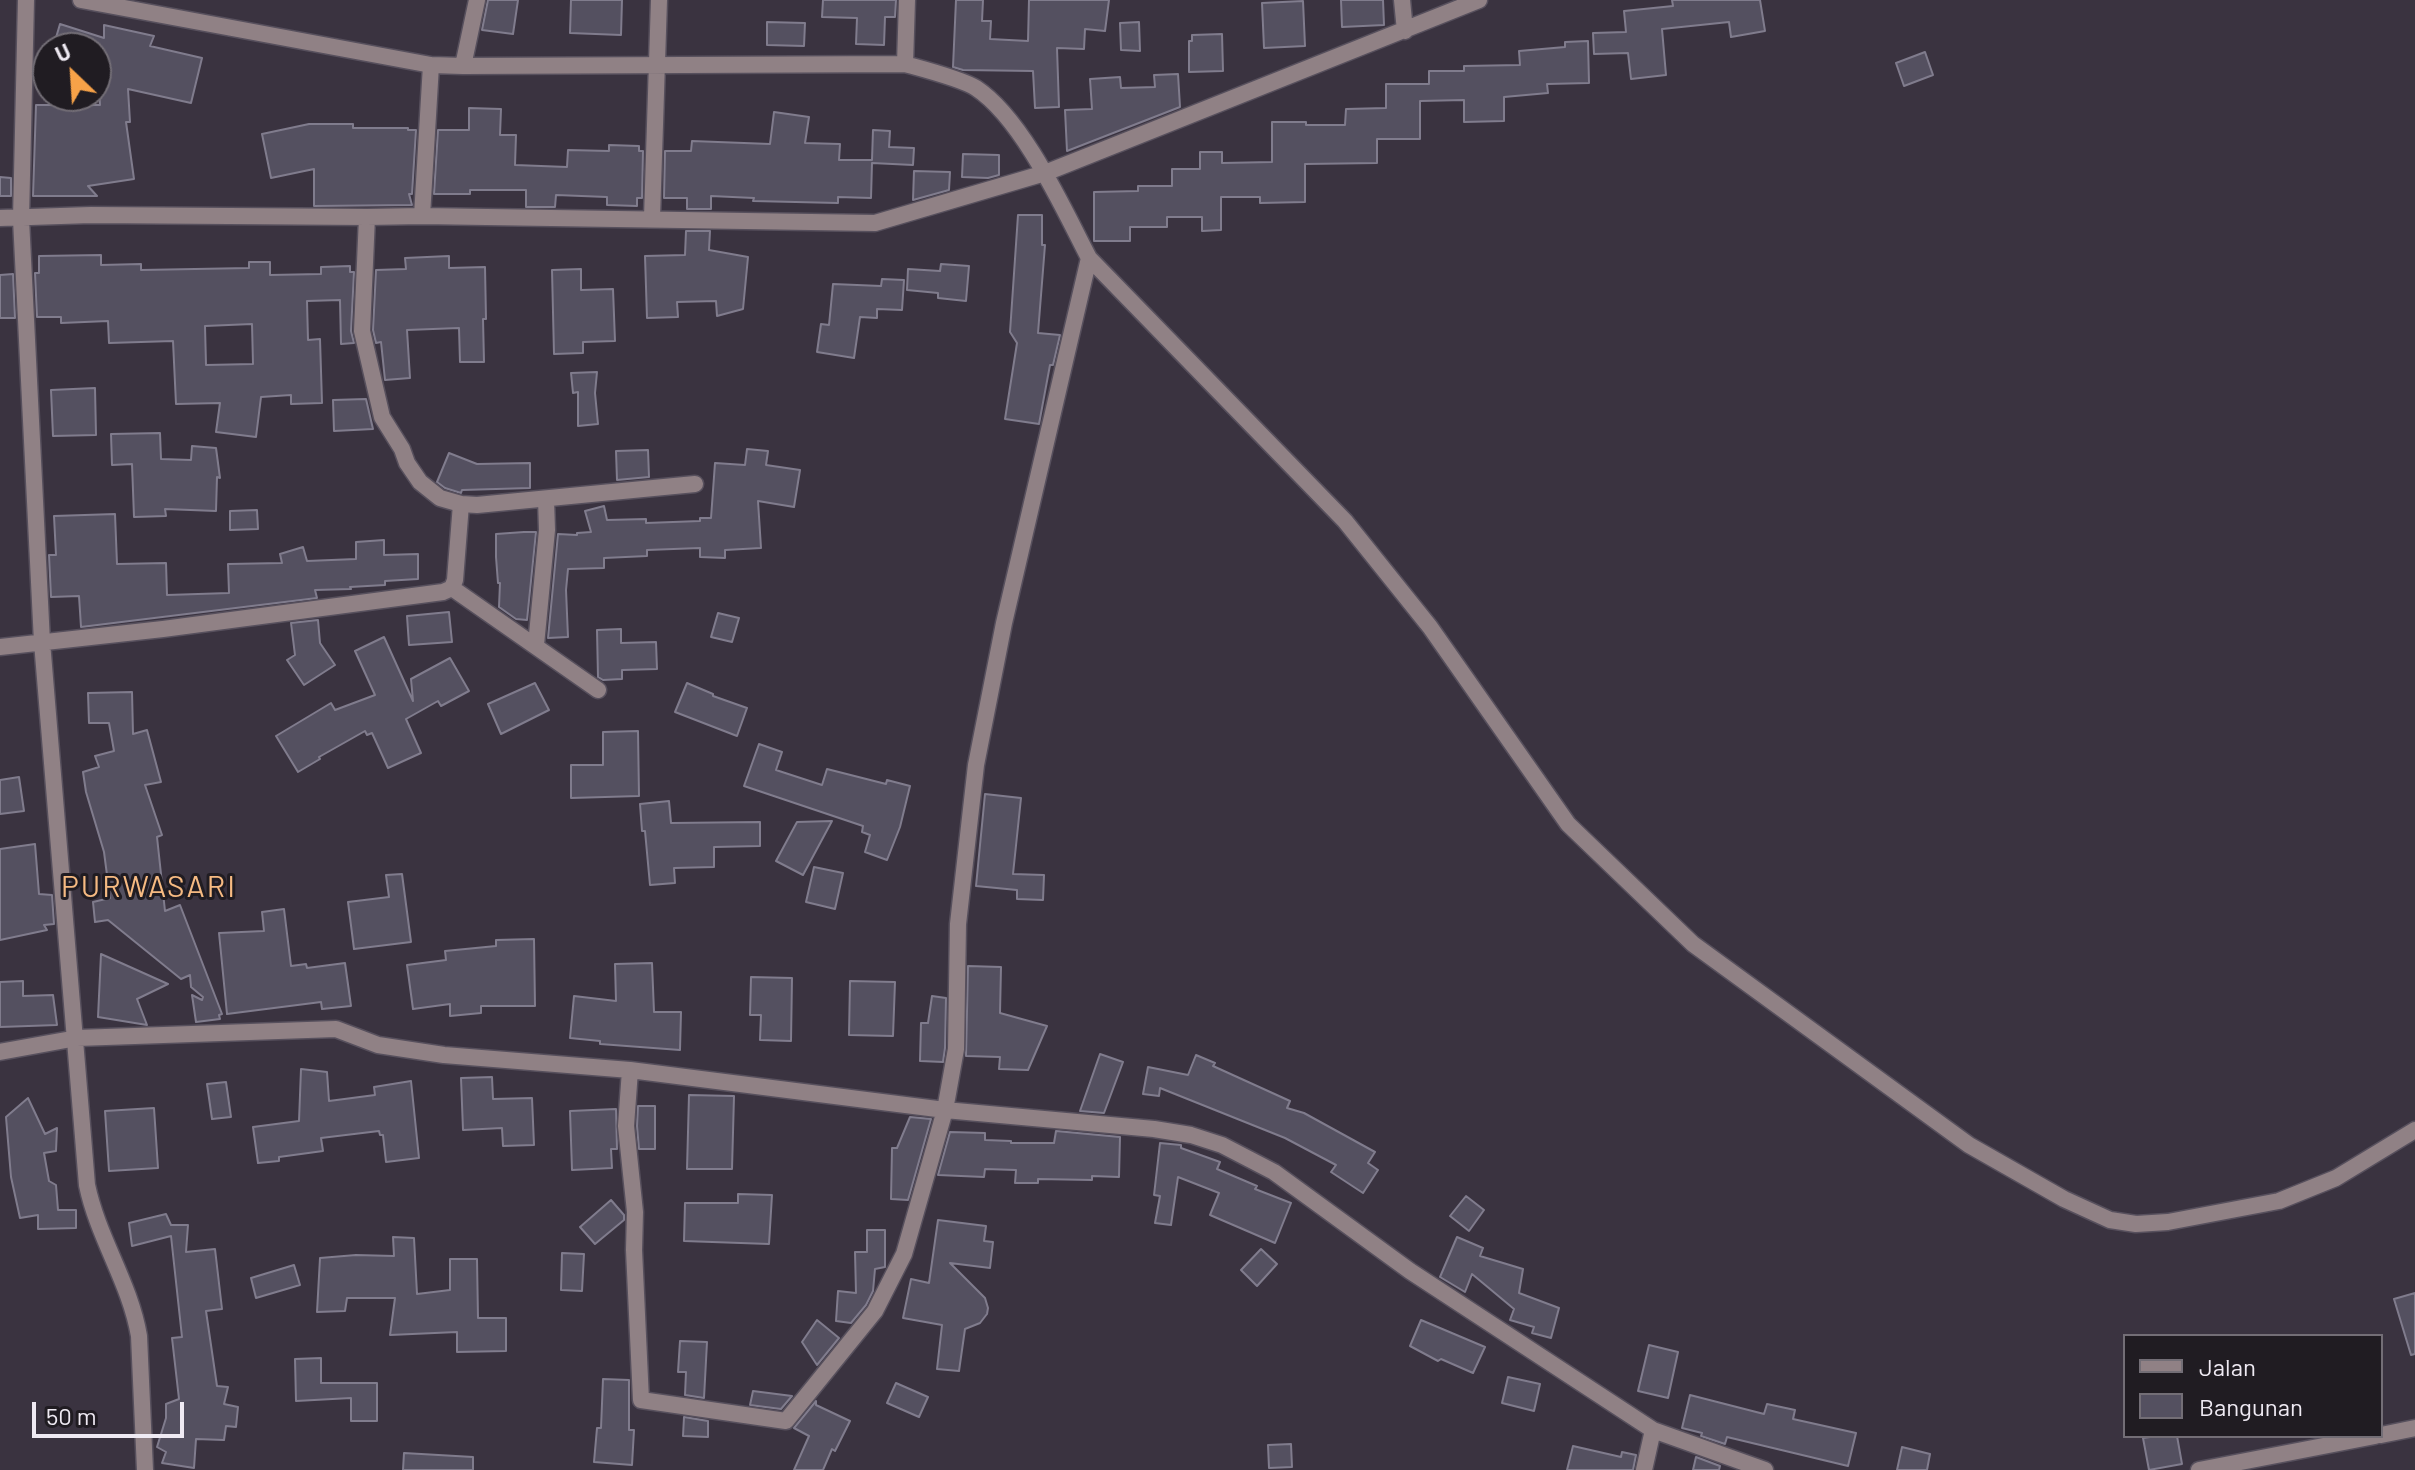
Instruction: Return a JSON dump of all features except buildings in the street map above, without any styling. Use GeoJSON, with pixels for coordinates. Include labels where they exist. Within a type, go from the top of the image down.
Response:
{"type":"FeatureCollection","features":[{"type":"Feature","properties":{"kind":"street"},"geometry":{"type":"LineString","coordinates":[[26,0],[21,219],[42,642],[87,1185],[91,1203],[130,1298],[139,1336],[145,1470]]}},
{"type":"Feature","properties":{"kind":"street"},"geometry":{"type":"LineString","coordinates":[[81,0],[157,7],[431,65],[655,69],[905,64],[974,87],[1004,114],[1045,173],[1089,258],[1345,521],[1430,627],[1568,824],[1693,944],[1969,1145],[2064,1199],[2110,1220],[2136,1224],[2168,1222],[2279,1201],[2336,1178],[2415,1130]]}},
{"type":"Feature","properties":{"kind":"street"},"geometry":{"type":"LineString","coordinates":[[463,66],[477,0]]}},
{"type":"Feature","properties":{"kind":"street"},"geometry":{"type":"LineString","coordinates":[[652,218],[659,0]]}},
{"type":"Feature","properties":{"kind":"street"},"geometry":{"type":"LineString","coordinates":[[905,64],[907,0]]}},
{"type":"Feature","properties":{"kind":"street"},"geometry":{"type":"LineString","coordinates":[[1402,0],[1405,31]]}},
{"type":"Feature","properties":{"kind":"street"},"geometry":{"type":"LineString","coordinates":[[0,218],[91,215],[422,216],[875,223],[1045,173],[1479,0]]}},
{"type":"Feature","properties":{"kind":"street"},"geometry":{"type":"LineString","coordinates":[[422,216],[431,65]]}},
{"type":"Feature","properties":{"kind":"street"},"geometry":{"type":"LineString","coordinates":[[367,217],[362,331],[382,417],[420,482],[440,498],[477,505],[695,484]]}},
{"type":"Feature","properties":{"kind":"street"},"geometry":{"type":"LineString","coordinates":[[630,1070],[626,1126],[635,1212],[641,1400],[786,1421],[875,1311],[904,1254],[945,1110],[956,1049],[958,924],[976,765],[1004,623],[1089,258]]}},
{"type":"Feature","properties":{"kind":"street"},"geometry":{"type":"LineString","coordinates":[[536,645],[547,530],[546,499]]}},
{"type":"Feature","properties":{"kind":"street"},"geometry":{"type":"LineString","coordinates":[[0,647],[443,592],[452,588],[455,580],[461,504]]}},
{"type":"Feature","properties":{"kind":"street"},"geometry":{"type":"LineString","coordinates":[[452,588],[598,690]]}},
{"type":"Feature","properties":{"kind":"street"},"geometry":{"type":"LineString","coordinates":[[0,1052],[77,1038],[336,1029],[378,1045],[444,1055],[630,1070],[945,1110],[1191,1135],[1222,1145],[1274,1172],[1410,1271],[1653,1430],[1765,1470]]}},
{"type":"Feature","properties":{"kind":"street"},"geometry":{"type":"LineString","coordinates":[[2383,1435],[2415,1428]]}},
{"type":"Feature","properties":{"kind":"street"},"geometry":{"type":"LineString","coordinates":[[1644,1470],[1653,1430]]}},
{"type":"Feature","properties":{"kind":"street"},"geometry":{"type":"LineString","coordinates":[[2199,1470],[2365,1438]]}},
{"type":"Feature","properties":{"kind":"district","name":"PURWASARI"},"geometry":{"type":"Point","coordinates":[149,887]}}]}
